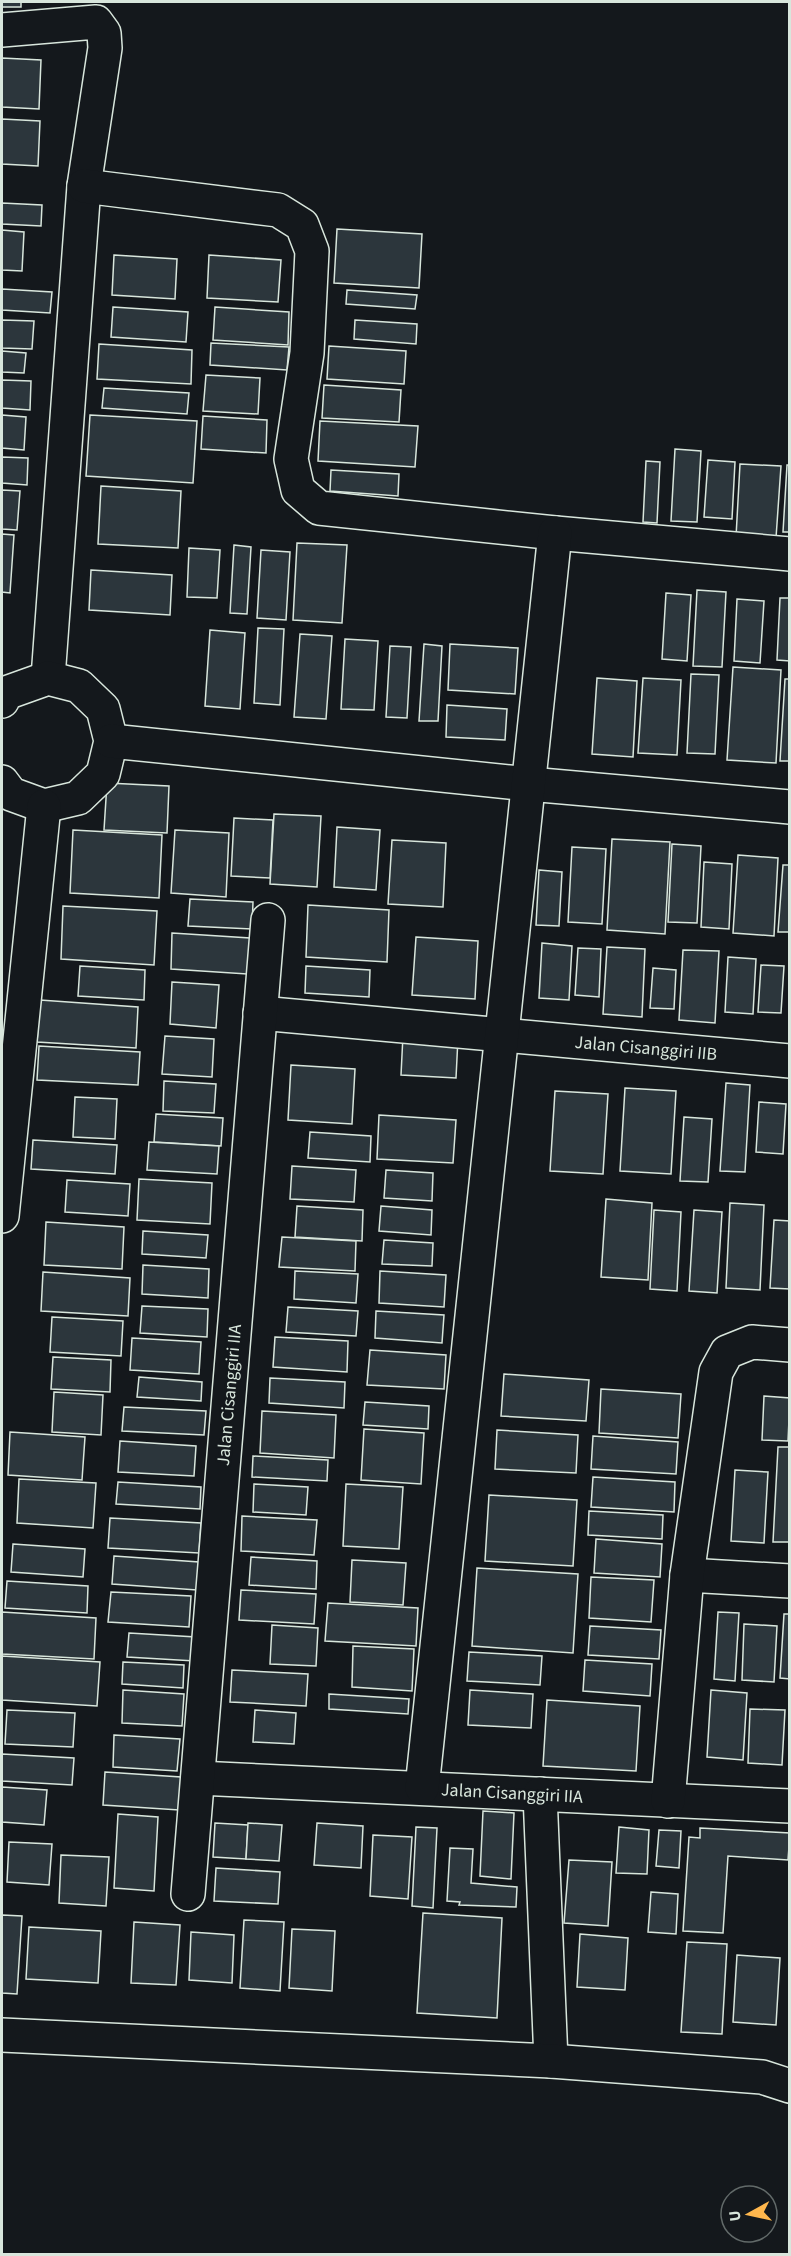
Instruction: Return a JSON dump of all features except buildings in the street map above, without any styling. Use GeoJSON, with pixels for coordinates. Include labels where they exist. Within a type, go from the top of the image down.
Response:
{"type":"FeatureCollection","features":[{"type":"Feature","properties":{"kind":"street"},"geometry":{"type":"LineString","coordinates":[[2,30],[96,22],[104,33],[105,48],[84,186],[48,678]]}},
{"type":"Feature","properties":{"kind":"street"},"geometry":{"type":"LineString","coordinates":[[84,186],[278,210],[302,225],[312,251],[307,353],[291,459],[298,490],[319,508],[555,533],[789,554]]}},
{"type":"Feature","properties":{"kind":"street"},"geometry":{"type":"LineString","coordinates":[[422,1788],[555,533]]}},
{"type":"Feature","properties":{"kind":"street"},"geometry":{"type":"LineString","coordinates":[[2,701],[6,693],[48,678],[79,686],[103,709],[111,741],[103,774],[78,798],[44,806],[12,794],[2,782]]}},
{"type":"Feature","properties":{"kind":"street"},"geometry":{"type":"LineString","coordinates":[[111,741],[529,784],[789,807]]}},
{"type":"Feature","properties":{"kind":"street"},"geometry":{"type":"LineString","coordinates":[[2,1216],[44,806]]}},
{"type":"Feature","properties":{"kind":"street","name":"Jalan Cisanggiri IIA"},"geometry":{"type":"LineString","coordinates":[[188,1894],[268,920]]}},
{"type":"Feature","properties":{"kind":"street"},"geometry":{"type":"LineString","coordinates":[[260,1013],[502,1035]]}},
{"type":"Feature","properties":{"kind":"street","name":"Jalan Cisanggiri IIB"},"geometry":{"type":"LineString","coordinates":[[502,1035],[789,1061]]}},
{"type":"Feature","properties":{"kind":"street"},"geometry":{"type":"LineString","coordinates":[[668,1801],[687,1575],[716,1372],[727,1352],[752,1342],[789,1345]]}},
{"type":"Feature","properties":{"kind":"street"},"geometry":{"type":"LineString","coordinates":[[687,1575],[789,1581]]}},
{"type":"Feature","properties":{"kind":"street","name":"Jalan Cisanggiri IIA"},"geometry":{"type":"LineString","coordinates":[[198,1778],[789,1806]]}},
{"type":"Feature","properties":{"kind":"street"},"geometry":{"type":"LineString","coordinates":[[540,1794],[551,2061]]}},
{"type":"Feature","properties":{"kind":"street"},"geometry":{"type":"LineString","coordinates":[[2,2035],[551,2061],[762,2077],[789,2086]]}}]}
